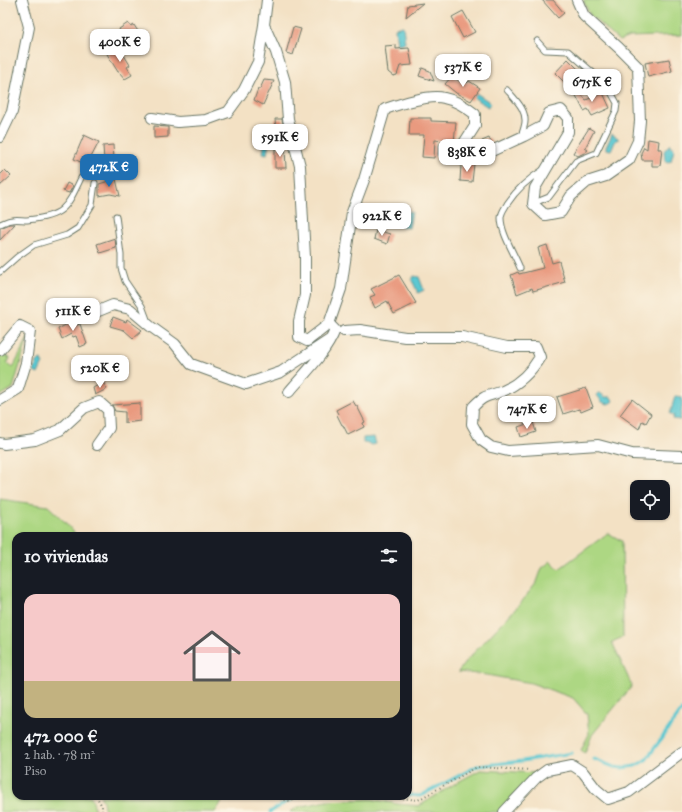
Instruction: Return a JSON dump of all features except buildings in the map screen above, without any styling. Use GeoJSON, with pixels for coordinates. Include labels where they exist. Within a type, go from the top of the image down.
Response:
{"type":"FeatureCollection","features":[{"type":"Feature","properties":{"kind":"street"},"geometry":{"type":"LineString","coordinates":[[0,137],[12,112],[29,27],[22,0]]}},
{"type":"Feature","properties":{"kind":"street"},"geometry":{"type":"LineString","coordinates":[[152,118],[178,122],[206,120],[228,112],[244,90],[258,62],[267,0]]}},
{"type":"Feature","properties":{"kind":"street"},"geometry":{"type":"LineString","coordinates":[[289,392],[311,367],[335,331],[352,212],[364,180],[385,109],[420,99],[443,97],[462,105],[475,114],[475,126],[464,143],[469,155],[483,155],[521,138],[542,126],[549,113],[561,110],[568,118],[568,132],[535,188],[533,204],[545,215],[561,212],[571,196],[587,182],[606,176],[629,160],[638,141],[640,121],[638,67],[584,16],[577,0]]}},
{"type":"Feature","properties":{"kind":"street"},"geometry":{"type":"LineString","coordinates":[[264,25],[276,52],[285,82],[288,119],[300,166],[305,257],[305,295],[299,321],[299,337],[308,341],[335,331],[360,330],[405,337],[462,337],[507,347],[536,347],[540,358],[534,367],[516,384],[483,397],[473,407],[472,424],[481,440],[491,447],[508,451],[598,445],[632,454],[682,456]]}},
{"type":"Feature","properties":{"kind":"street"},"geometry":{"type":"LineString","coordinates":[[91,314],[113,305],[130,309],[175,344],[191,364],[246,384],[281,372],[335,331]]}},
{"type":"Feature","properties":{"kind":"street"},"geometry":{"type":"LineString","coordinates":[[0,350],[20,326],[30,330],[26,363],[18,389],[0,400]]}},
{"type":"Feature","properties":{"kind":"street"},"geometry":{"type":"LineString","coordinates":[[0,443],[4,444],[35,440],[60,430],[84,408],[99,402],[108,410],[109,428],[97,445]]}},
{"type":"Feature","properties":{"kind":"street"},"geometry":{"type":"LineString","coordinates":[[504,812],[536,778],[547,770],[572,765],[583,772],[596,789],[608,799],[629,792],[682,752]]}},
{"type":"Feature","properties":{"kind":"lane"},"geometry":{"type":"LineString","coordinates":[[533,204],[549,197],[576,160],[596,153],[616,111],[617,103],[606,85],[568,51],[546,50],[537,41]]}},
{"type":"Feature","properties":{"kind":"lane"},"geometry":{"type":"LineString","coordinates":[[507,90],[519,103],[524,115],[525,127],[521,138]]}},
{"type":"Feature","properties":{"kind":"lane"},"geometry":{"type":"LineString","coordinates":[[520,268],[504,231],[501,216],[517,190],[525,182],[548,167]]}},
{"type":"Feature","properties":{"kind":"lane"},"geometry":{"type":"LineString","coordinates":[[0,224],[11,220],[29,220],[49,216],[64,209],[81,178]]}},
{"type":"Feature","properties":{"kind":"lane"},"geometry":{"type":"LineString","coordinates":[[0,272],[34,245],[67,235],[78,228],[92,205],[95,183]]}},
{"type":"Feature","properties":{"kind":"lane"},"geometry":{"type":"LineString","coordinates":[[116,216],[121,255],[121,268],[125,281],[130,291],[142,306],[150,326]]}},
{"type":"Feature","properties":{"kind":"path"},"geometry":{"type":"LineString","coordinates":[[412,799],[418,800],[477,767],[547,770]]}},
{"type":"Feature","properties":{"kind":"path"},"geometry":{"type":"LineString","coordinates":[[98,800],[102,806],[102,812]]}},
{"type":"Feature","properties":{"kind":"green space"},"geometry":{"type":"Polygon","coordinates":[[[583,0],[682,0],[682,35],[629,37],[619,41],[590,15],[583,0]]]}},
{"type":"Feature","properties":{"kind":"green space"},"geometry":{"type":"Polygon","coordinates":[[[28,338],[13,388],[0,396],[0,355],[1,354],[10,358],[7,364],[13,368],[28,338]]]}},
{"type":"Feature","properties":{"kind":"green space"},"geometry":{"type":"Polygon","coordinates":[[[0,499],[48,506],[74,532],[12,532],[12,800],[92,800],[96,812],[0,812],[0,499]]]}},
{"type":"Feature","properties":{"kind":"green space"},"geometry":{"type":"Polygon","coordinates":[[[608,533],[622,541],[623,637],[612,642],[632,686],[592,735],[585,753],[581,750],[589,734],[587,714],[573,698],[531,683],[487,675],[458,672],[466,661],[520,604],[537,582],[542,568],[551,561],[559,569],[608,533]]]}},
{"type":"Feature","properties":{"kind":"green space"},"geometry":{"type":"Polygon","coordinates":[[[480,770],[536,773],[500,812],[290,812],[298,807],[327,801],[376,800],[419,806],[480,770]]]}},
{"type":"Feature","properties":{"kind":"green space"},"geometry":{"type":"Polygon","coordinates":[[[223,800],[215,812],[105,812],[103,801],[223,800]]]}},
{"type":"Feature","properties":{"kind":"water"},"geometry":{"type":"Polygon","coordinates":[[[403,26],[405,43],[397,44],[395,28],[403,26]]]}},
{"type":"Feature","properties":{"kind":"water"},"geometry":{"type":"Polygon","coordinates":[[[476,93],[491,103],[488,107],[473,97],[476,93]]]}},
{"type":"Feature","properties":{"kind":"water"},"geometry":{"type":"Polygon","coordinates":[[[612,134],[618,138],[618,140],[616,140],[611,150],[606,149],[606,147],[612,134]]]}},
{"type":"Feature","properties":{"kind":"water"},"geometry":{"type":"Polygon","coordinates":[[[267,139],[269,142],[267,154],[263,153],[265,140],[267,139]]]}},
{"type":"Feature","properties":{"kind":"water"},"geometry":{"type":"Polygon","coordinates":[[[437,144],[443,144],[441,156],[435,155],[437,144]]]}},
{"type":"Feature","properties":{"kind":"water"},"geometry":{"type":"Polygon","coordinates":[[[670,144],[670,147],[673,147],[674,150],[671,161],[668,162],[665,160],[664,151],[670,144]]]}},
{"type":"Feature","properties":{"kind":"water"},"geometry":{"type":"Polygon","coordinates":[[[403,210],[412,212],[409,228],[401,227],[403,210]]]}},
{"type":"Feature","properties":{"kind":"water"},"geometry":{"type":"Polygon","coordinates":[[[414,276],[419,277],[424,290],[418,293],[412,280],[414,276]]]}},
{"type":"Feature","properties":{"kind":"water"},"geometry":{"type":"Polygon","coordinates":[[[40,359],[43,363],[38,374],[34,372],[37,362],[40,359]]]}},
{"type":"Feature","properties":{"kind":"water"},"geometry":{"type":"Polygon","coordinates":[[[598,393],[605,397],[611,397],[613,401],[608,404],[602,402],[597,395],[598,393]]]}},
{"type":"Feature","properties":{"kind":"water"},"geometry":{"type":"Polygon","coordinates":[[[675,396],[682,397],[680,420],[673,419],[674,415],[670,414],[675,396]]]}},
{"type":"Feature","properties":{"kind":"water"},"geometry":{"type":"Polygon","coordinates":[[[374,437],[376,444],[371,445],[366,442],[363,443],[363,438],[374,437]]]}},
{"type":"Feature","properties":{"kind":"waterway"},"geometry":{"type":"LineString","coordinates":[[594,759],[614,767],[622,768],[635,766],[646,760],[682,710]]}},
{"type":"Feature","properties":{"kind":"waterway"},"geometry":{"type":"LineString","coordinates":[[412,795],[420,796],[477,766],[572,753]]}},
{"type":"Feature","properties":{"kind":"waterway"},"geometry":{"type":"LineString","coordinates":[[270,812],[290,800]]}}]}
